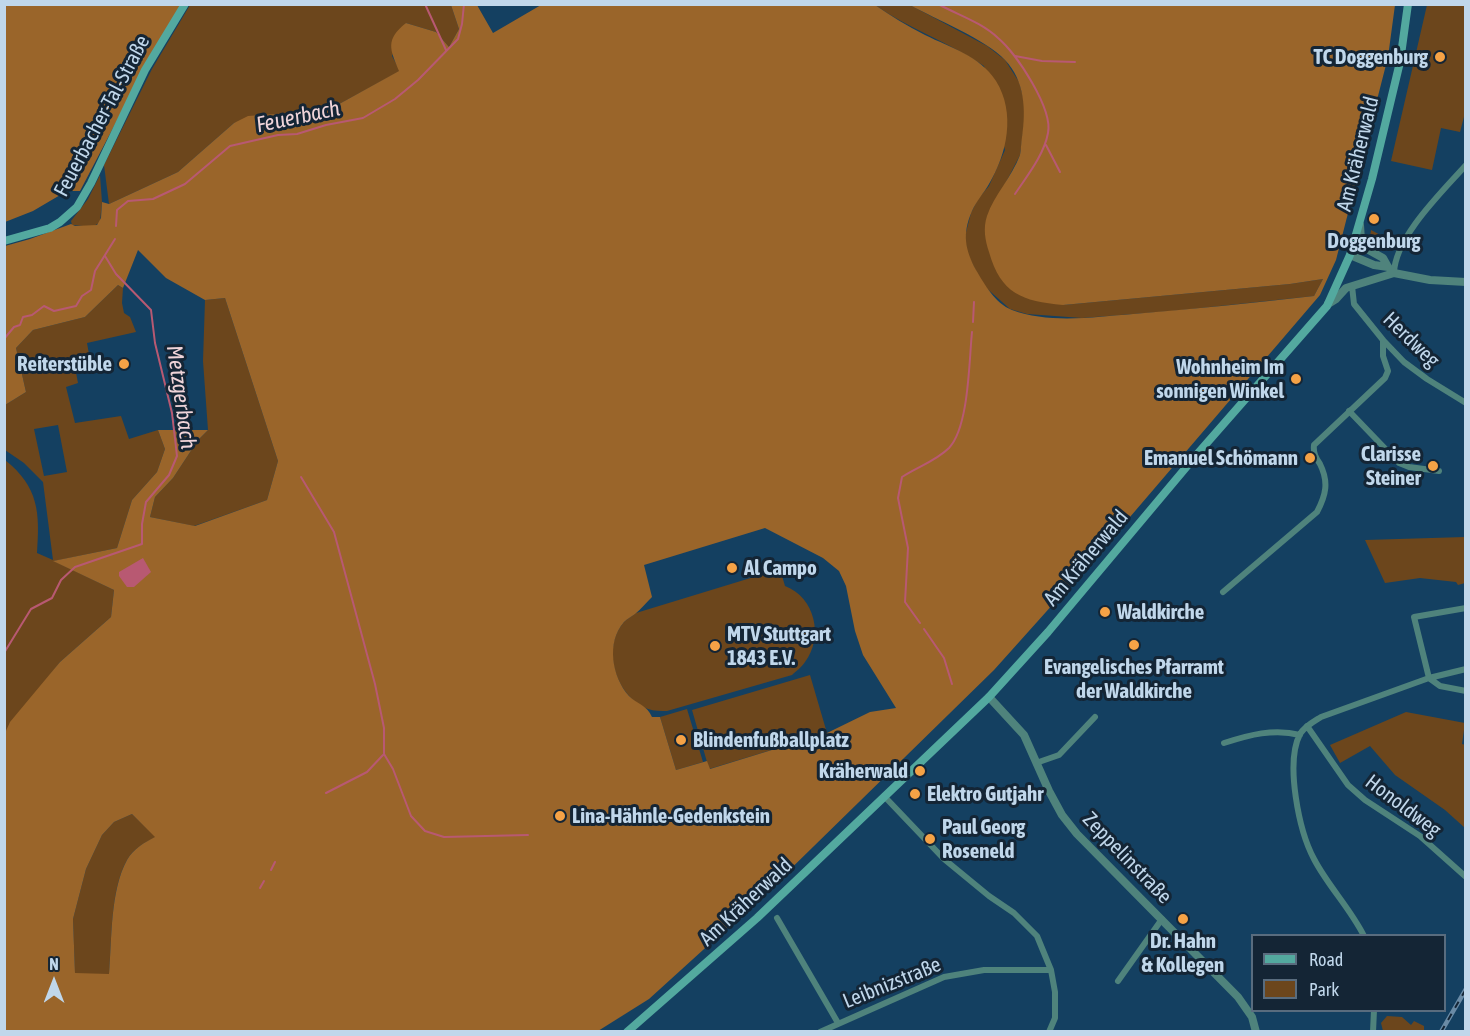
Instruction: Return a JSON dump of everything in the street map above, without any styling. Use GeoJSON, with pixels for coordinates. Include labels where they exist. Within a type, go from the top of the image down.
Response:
{"type":"FeatureCollection","features":[{"type":"Feature","properties":{"kind":"main road","name":"Feuerbacher-Tal-Straße"},"geometry":{"type":"LineString","coordinates":[[4,241],[50,228],[77,207],[149,63],[185,4]]}},
{"type":"Feature","properties":{"kind":"main road","name":"Am Kräherwald"},"geometry":{"type":"LineString","coordinates":[[627,1032],[757,918],[989,697],[1048,632],[1328,304],[1350,255],[1360,224],[1400,62],[1408,4]]}},
{"type":"Feature","properties":{"kind":"street"},"geometry":{"type":"LineString","coordinates":[[1328,304],[1336,299],[1342,290],[1390,270],[1405,237],[1466,165]]}},
{"type":"Feature","properties":{"kind":"street"},"geometry":{"type":"LineString","coordinates":[[1360,224],[1361,240],[1365,248],[1383,258],[1390,270]]}},
{"type":"Feature","properties":{"kind":"street"},"geometry":{"type":"LineString","coordinates":[[1350,255],[1374,265],[1430,280],[1466,282]]}},
{"type":"Feature","properties":{"kind":"street"},"geometry":{"type":"LineString","coordinates":[[1342,275],[1344,282],[1352,286]]}},
{"type":"Feature","properties":{"kind":"street","name":"Herdweg"},"geometry":{"type":"LineString","coordinates":[[1352,286],[1354,304],[1404,362],[1466,403]]}},
{"type":"Feature","properties":{"kind":"street"},"geometry":{"type":"LineString","coordinates":[[1223,592],[1317,512],[1323,499],[1326,482],[1313,451],[1314,445],[1385,378],[1388,372],[1383,356],[1383,340]]}},
{"type":"Feature","properties":{"kind":"street"},"geometry":{"type":"LineString","coordinates":[[1349,411],[1399,463],[1409,467],[1439,471]]}},
{"type":"Feature","properties":{"kind":"street"},"geometry":{"type":"LineString","coordinates":[[1466,608],[1413,617],[1429,678],[1440,686],[1466,691]]}},
{"type":"Feature","properties":{"kind":"street"},"geometry":{"type":"LineString","coordinates":[[1363,934],[1314,860],[1303,836],[1295,789],[1295,754],[1300,735],[1307,726],[1338,709],[1429,678],[1466,669]]}},
{"type":"Feature","properties":{"kind":"street","name":"Zeppelinstraße"},"geometry":{"type":"LineString","coordinates":[[989,697],[1024,735],[1062,815],[1077,834],[1238,997],[1252,1017],[1256,1032]]}},
{"type":"Feature","properties":{"kind":"street"},"geometry":{"type":"LineString","coordinates":[[1036,763],[1059,755],[1095,717]]}},
{"type":"Feature","properties":{"kind":"street","name":"Honoldweg"},"geometry":{"type":"LineString","coordinates":[[1307,726],[1348,785],[1365,800],[1420,836],[1466,877]]}},
{"type":"Feature","properties":{"kind":"street"},"geometry":{"type":"LineString","coordinates":[[1224,743],[1251,734],[1287,731],[1300,735]]}},
{"type":"Feature","properties":{"kind":"street"},"geometry":{"type":"LineString","coordinates":[[884,796],[944,859],[1029,926],[1042,944],[1051,970],[1056,999],[1054,1018],[1049,1032]]}},
{"type":"Feature","properties":{"kind":"street"},"geometry":{"type":"LineString","coordinates":[[777,918],[838,1023]]}},
{"type":"Feature","properties":{"kind":"street"},"geometry":{"type":"LineString","coordinates":[[1118,981],[1162,919]]}},
{"type":"Feature","properties":{"kind":"street","name":"Leibnizstraße"},"geometry":{"type":"LineString","coordinates":[[820,1032],[944,977],[984,970],[1051,970]]}},
{"type":"Feature","properties":{"kind":"street"},"geometry":{"type":"LineString","coordinates":[[1373,1032],[1374,1012]]}},
{"type":"Feature","properties":{"kind":"green space"},"geometry":{"type":"Polygon","coordinates":[[[190,5],[451,5],[459,29],[449,47],[436,32],[406,23],[392,56],[400,71],[332,108],[305,119],[276,114],[234,123],[178,172],[109,204],[104,165],[152,69],[190,5]]]}},
{"type":"Feature","properties":{"kind":"green space"},"geometry":{"type":"Polygon","coordinates":[[[875,5],[910,5],[987,46],[1005,60],[1019,82],[1024,100],[1025,118],[1020,155],[1005,184],[1063,305],[1323,279],[1314,296],[1082,318],[1027,314],[1010,309],[983,285],[967,253],[965,236],[971,213],[978,199],[989,186],[1005,150],[984,66],[875,5]]]}},
{"type":"Feature","properties":{"kind":"green space","name":"TC Doggenburg"},"geometry":{"type":"Polygon","coordinates":[[[1427,5],[1466,5],[1466,109],[1460,132],[1441,128],[1432,170],[1391,161],[1427,5]]]}},
{"type":"Feature","properties":{"kind":"green space"},"geometry":{"type":"Polygon","coordinates":[[[100,175],[102,202],[100,222],[93,227],[72,225],[71,221],[88,199],[100,175]]]}},
{"type":"Feature","properties":{"kind":"green space"},"geometry":{"type":"Polygon","coordinates":[[[1371,230],[1388,239],[1380,249],[1374,247],[1370,237],[1371,230]]]}},
{"type":"Feature","properties":{"kind":"green space"},"geometry":{"type":"Polygon","coordinates":[[[118,285],[123,288],[124,313],[130,317],[136,332],[87,343],[89,354],[74,362],[78,383],[66,387],[75,423],[121,416],[129,439],[158,430],[165,449],[157,472],[132,500],[117,548],[54,561],[114,590],[111,617],[60,662],[5,733],[5,460],[25,480],[35,502],[38,525],[37,553],[53,560],[43,482],[24,463],[5,450],[5,405],[26,392],[16,348],[33,330],[85,317],[118,285]],[[58,425],[34,429],[44,476],[67,472],[58,425]]]}},
{"type":"Feature","properties":{"kind":"green space"},"geometry":{"type":"Polygon","coordinates":[[[225,298],[278,461],[267,500],[194,526],[150,517],[155,497],[173,478],[198,440],[208,430],[203,361],[205,300],[225,298]]]}},
{"type":"Feature","properties":{"kind":"green space"},"geometry":{"type":"Polygon","coordinates":[[[1465,537],[1465,583],[1458,585],[1456,582],[1420,578],[1385,583],[1365,540],[1465,537]]]}},
{"type":"Feature","properties":{"kind":"green space"},"geometry":{"type":"Polygon","coordinates":[[[780,569],[785,586],[795,591],[810,608],[815,630],[811,652],[804,664],[792,675],[667,711],[648,709],[627,694],[615,670],[613,657],[617,632],[626,620],[636,613],[780,569]]]}},
{"type":"Feature","properties":{"kind":"green space"},"geometry":{"type":"Polygon","coordinates":[[[810,675],[827,733],[709,769],[692,710],[810,675]]]}},
{"type":"Feature","properties":{"kind":"green space","name":"Blindenfußballplatz"},"geometry":{"type":"Polygon","coordinates":[[[687,709],[703,762],[676,770],[660,717],[687,709]]]}},
{"type":"Feature","properties":{"kind":"green space"},"geometry":{"type":"Polygon","coordinates":[[[1406,712],[1465,723],[1462,744],[1466,745],[1465,828],[1445,810],[1395,775],[1370,746],[1340,763],[1330,745],[1406,712]]]}},
{"type":"Feature","properties":{"kind":"green space"},"geometry":{"type":"Polygon","coordinates":[[[132,814],[156,837],[133,852],[121,872],[113,915],[109,974],[75,974],[73,919],[86,869],[102,835],[114,822],[132,814]]]}},
{"type":"Feature","properties":{"kind":"green space"},"geometry":{"type":"Polygon","coordinates":[[[1387,1016],[1402,1017],[1411,1025],[1414,1021],[1424,1026],[1424,1031],[1383,1031],[1381,1023],[1387,1016]]]}},
{"type":"Feature","properties":{"kind":"shaded area"},"geometry":{"type":"Polygon","coordinates":[[[5,5],[181,5],[146,65],[80,191],[67,191],[33,211],[5,222],[5,5]]]}},
{"type":"Feature","properties":{"kind":"shaded area"},"geometry":{"type":"Polygon","coordinates":[[[451,5],[477,5],[493,33],[541,5],[875,5],[912,28],[973,58],[996,81],[1006,106],[1007,133],[995,172],[969,219],[966,241],[969,255],[987,287],[1006,307],[1041,317],[1072,318],[1103,317],[1314,296],[1323,279],[1063,305],[1036,301],[1015,293],[1000,277],[994,266],[986,243],[985,230],[990,208],[1020,155],[1024,106],[1017,77],[997,52],[910,5],[1395,5],[1388,57],[1336,260],[1320,295],[1106,545],[994,670],[768,891],[649,999],[598,1031],[5,1031],[5,733],[10,722],[60,662],[111,617],[114,590],[53,561],[117,548],[132,500],[157,472],[165,449],[158,430],[208,430],[198,440],[173,478],[155,497],[150,517],[195,526],[267,500],[278,461],[225,298],[205,300],[166,278],[138,250],[123,288],[118,285],[85,317],[33,330],[16,348],[26,392],[5,405],[5,246],[71,224],[75,226],[97,225],[101,218],[102,202],[109,204],[178,172],[234,123],[248,116],[276,114],[305,119],[332,108],[399,71],[391,45],[399,29],[406,23],[436,32],[449,47],[459,29],[451,5]],[[765,528],[644,565],[652,597],[618,630],[613,649],[615,670],[629,696],[645,707],[652,717],[660,717],[676,770],[707,761],[710,769],[827,733],[870,712],[896,708],[863,655],[855,631],[846,586],[839,571],[823,558],[765,528]],[[132,814],[114,822],[102,835],[86,869],[73,919],[75,973],[109,974],[113,916],[121,872],[132,852],[155,837],[132,814]]]}},
{"type":"Feature","properties":{"kind":"shaded area"},"geometry":{"type":"Polygon","coordinates":[[[143,558],[151,572],[134,587],[127,587],[119,576],[119,572],[143,558]]]}},
{"type":"Feature","properties":{"kind":"waterway"},"geometry":{"type":"LineString","coordinates":[[425,4],[446,50]]}},
{"type":"Feature","properties":{"kind":"waterway","name":"Feuerbach"},"geometry":{"type":"LineString","coordinates":[[116,226],[117,210],[128,201],[153,199],[185,184],[230,146],[278,135],[297,134],[326,125],[363,118],[395,99],[418,80],[458,39],[464,4]]}},
{"type":"Feature","properties":{"kind":"waterway"},"geometry":{"type":"LineString","coordinates":[[938,4],[984,27],[998,38],[1015,56],[1045,110],[1048,123],[1046,141],[1015,194]]}},
{"type":"Feature","properties":{"kind":"waterway"},"geometry":{"type":"LineString","coordinates":[[1015,56],[1042,61],[1075,62]]}},
{"type":"Feature","properties":{"kind":"waterway"},"geometry":{"type":"LineString","coordinates":[[1046,145],[1060,172]]}},
{"type":"Feature","properties":{"kind":"waterway"},"geometry":{"type":"LineString","coordinates":[[4,339],[14,327],[20,325],[23,317],[32,315],[44,306],[54,311],[76,306],[82,296],[91,290],[95,271],[115,239]]}},
{"type":"Feature","properties":{"kind":"waterway","name":"Metzgerbach"},"geometry":{"type":"LineString","coordinates":[[4,653],[31,609],[52,598],[61,580],[75,567],[142,544],[142,524],[146,502],[169,475],[177,456],[172,413],[155,343],[151,310],[116,274],[105,256]]}},
{"type":"Feature","properties":{"kind":"waterway"},"geometry":{"type":"LineString","coordinates":[[973,322],[974,302]]}},
{"type":"Feature","properties":{"kind":"waterway"},"geometry":{"type":"LineString","coordinates":[[920,623],[905,602],[908,548],[898,498],[902,477],[944,453],[956,438],[967,393],[972,332]]}},
{"type":"Feature","properties":{"kind":"waterway"},"geometry":{"type":"LineString","coordinates":[[301,477],[334,532],[375,684],[384,728],[384,754],[393,769],[411,816],[425,831],[444,837],[528,835]]}},
{"type":"Feature","properties":{"kind":"waterway"},"geometry":{"type":"LineString","coordinates":[[924,629],[944,658],[952,684]]}},
{"type":"Feature","properties":{"kind":"waterway"},"geometry":{"type":"LineString","coordinates":[[326,793],[367,772],[383,755]]}},
{"type":"Feature","properties":{"kind":"waterway"},"geometry":{"type":"LineString","coordinates":[[271,870],[275,862]]}},
{"type":"Feature","properties":{"kind":"waterway"},"geometry":{"type":"LineString","coordinates":[[260,888],[264,881]]}},
{"type":"Feature","properties":{"kind":"railway"},"geometry":{"type":"LineString","coordinates":[[1441,1032],[1466,989]]}},
{"type":"Feature","properties":{"kind":"place","name":"TC Doggenburg"},"geometry":{"type":"Point","coordinates":[1440,57]}},
{"type":"Feature","properties":{"kind":"place","name":"Doggenburg"},"geometry":{"type":"Point","coordinates":[1374,219]}},
{"type":"Feature","properties":{"kind":"place","name":"Reiterstüble"},"geometry":{"type":"Point","coordinates":[124,364]}},
{"type":"Feature","properties":{"kind":"place","name":"Wohnheim Im sonnigen Winkel"},"geometry":{"type":"Point","coordinates":[1296,379]}},
{"type":"Feature","properties":{"kind":"place","name":"Emanuel Schömann"},"geometry":{"type":"Point","coordinates":[1310,458]}},
{"type":"Feature","properties":{"kind":"place","name":"Clarisse Steiner"},"geometry":{"type":"Point","coordinates":[1433,466]}},
{"type":"Feature","properties":{"kind":"place","name":"Al Campo"},"geometry":{"type":"Point","coordinates":[732,568]}},
{"type":"Feature","properties":{"kind":"place","name":"Waldkirche"},"geometry":{"type":"Point","coordinates":[1105,612]}},
{"type":"Feature","properties":{"kind":"place","name":"Evangelisches Pfarramt der Waldkirche"},"geometry":{"type":"Point","coordinates":[1134,645]}},
{"type":"Feature","properties":{"kind":"place","name":"MTV Stuttgart 1843 E.V."},"geometry":{"type":"Point","coordinates":[715,646]}},
{"type":"Feature","properties":{"kind":"place","name":"Blindenfußballplatz"},"geometry":{"type":"Point","coordinates":[681,740]}},
{"type":"Feature","properties":{"kind":"place","name":"Kräherwald"},"geometry":{"type":"Point","coordinates":[920,771]}},
{"type":"Feature","properties":{"kind":"place","name":"Elektro Gutjahr"},"geometry":{"type":"Point","coordinates":[915,794]}},
{"type":"Feature","properties":{"kind":"place","name":"Lina-Hähnle-Gedenkstein"},"geometry":{"type":"Point","coordinates":[560,816]}},
{"type":"Feature","properties":{"kind":"place","name":"Paul Georg Roseneld"},"geometry":{"type":"Point","coordinates":[930,839]}},
{"type":"Feature","properties":{"kind":"place","name":"Dr. Hahn & Kollegen"},"geometry":{"type":"Point","coordinates":[1183,919]}}]}
